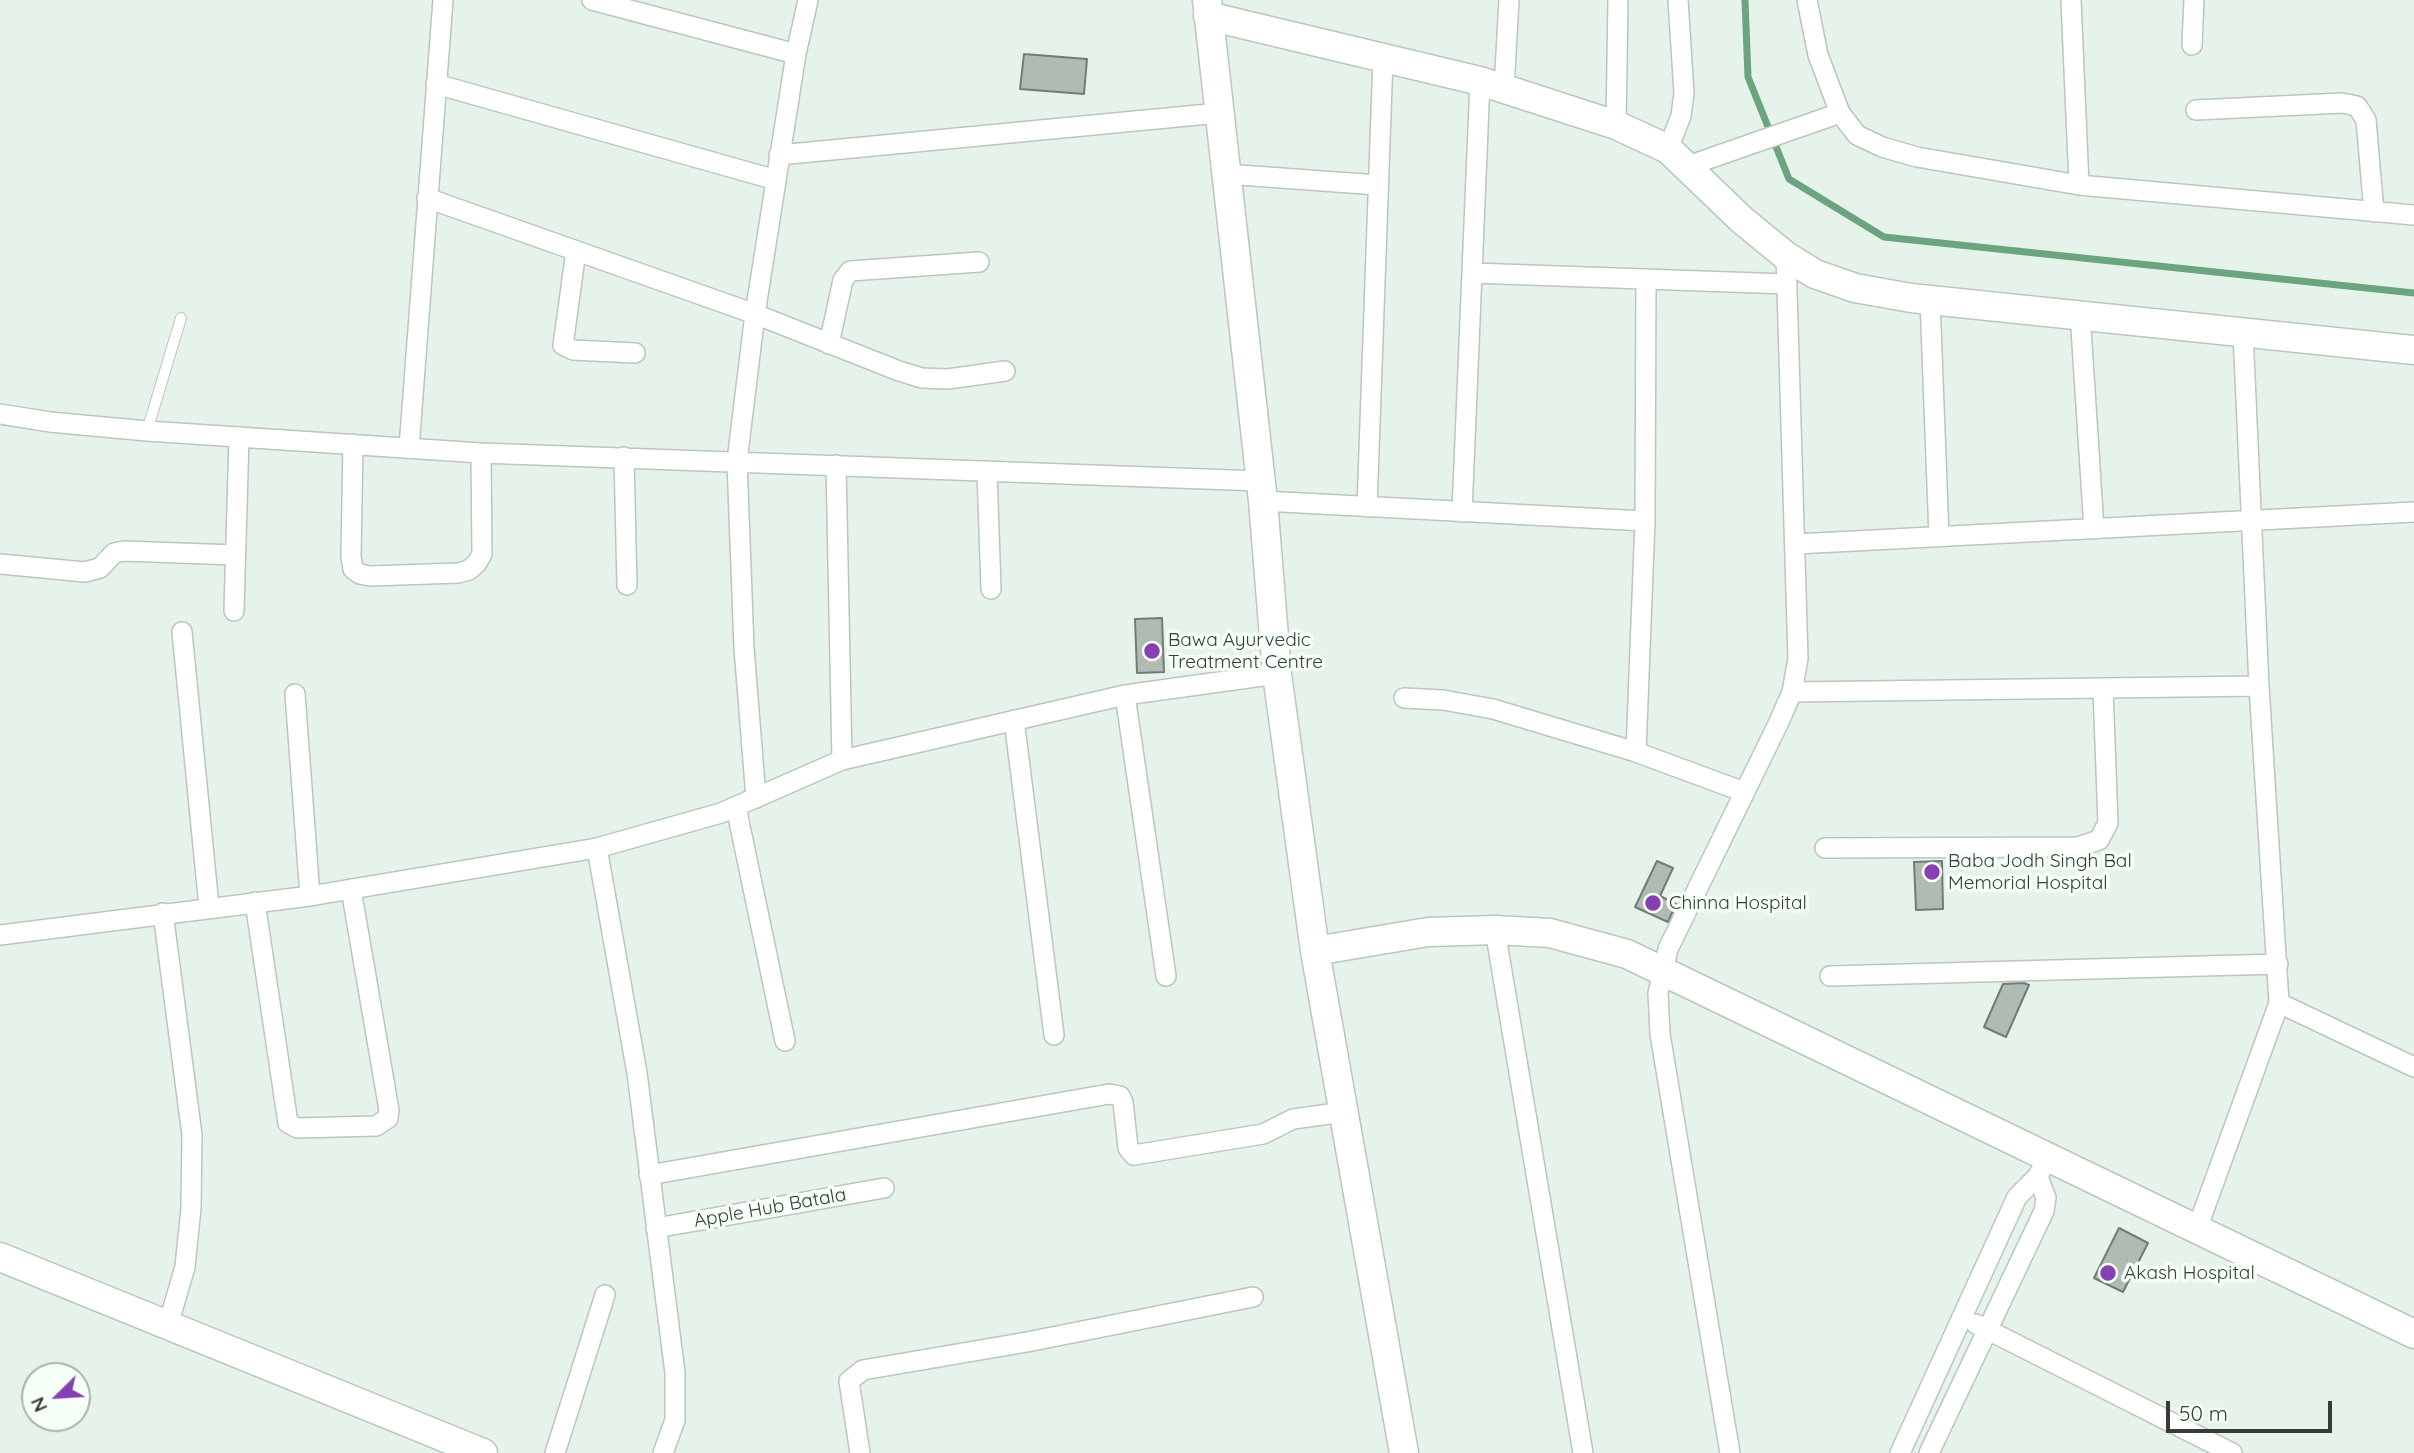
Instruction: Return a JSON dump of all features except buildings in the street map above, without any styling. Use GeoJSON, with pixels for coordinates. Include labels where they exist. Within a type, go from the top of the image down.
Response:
{"type":"FeatureCollection","features":[{"type":"Feature","properties":{"kind":"street"},"geometry":{"type":"LineString","coordinates":[[409,448],[443,0]]}},
{"type":"Feature","properties":{"kind":"street"},"geometry":{"type":"LineString","coordinates":[[592,0],[796,54]]}},
{"type":"Feature","properties":{"kind":"street"},"geometry":{"type":"LineString","coordinates":[[756,798],[744,648],[737,461],[755,314],[779,155],[808,0]]}},
{"type":"Feature","properties":{"kind":"street"},"geometry":{"type":"LineString","coordinates":[[1462,512],[1472,273],[1492,85],[1510,0]]}},
{"type":"Feature","properties":{"kind":"street"},"geometry":{"type":"LineString","coordinates":[[1616,125],[1618,0]]}},
{"type":"Feature","properties":{"kind":"street"},"geometry":{"type":"LineString","coordinates":[[1678,0],[1684,93],[1678,158]]}},
{"type":"Feature","properties":{"kind":"street"},"geometry":{"type":"LineString","coordinates":[[1807,0],[1818,55],[1840,113],[1857,135],[1882,147],[1917,157],[2079,185],[2414,215]]}},
{"type":"Feature","properties":{"kind":"street"},"geometry":{"type":"LineString","coordinates":[[2071,0],[2079,185]]}},
{"type":"Feature","properties":{"kind":"street"},"geometry":{"type":"LineString","coordinates":[[2192,45],[2194,0]]}},
{"type":"Feature","properties":{"kind":"street"},"geometry":{"type":"LineString","coordinates":[[1404,1453],[1315,951],[1278,674],[1262,491],[1207,8],[1492,85],[1616,125],[1678,158],[1742,220],[1786,256],[1815,274],[1855,288],[1930,300],[2080,313],[2414,350]]}},
{"type":"Feature","properties":{"kind":"street"},"geometry":{"type":"LineString","coordinates":[[1367,507],[1383,57]]}},
{"type":"Feature","properties":{"kind":"street"},"geometry":{"type":"LineString","coordinates":[[436,84],[776,180]]}},
{"type":"Feature","properties":{"kind":"street"},"geometry":{"type":"LineString","coordinates":[[2196,110],[2342,103],[2357,106],[2366,120],[2374,212]]}},
{"type":"Feature","properties":{"kind":"street"},"geometry":{"type":"LineString","coordinates":[[779,155],[1219,113]]}},
{"type":"Feature","properties":{"kind":"street"},"geometry":{"type":"LineString","coordinates":[[1678,158],[1717,154],[1840,113]]}},
{"type":"Feature","properties":{"kind":"street"},"geometry":{"type":"LineString","coordinates":[[1226,174],[1378,185]]}},
{"type":"Feature","properties":{"kind":"street"},"geometry":{"type":"LineString","coordinates":[[427,198],[755,314],[922,378],[948,379],[1005,371]]}},
{"type":"Feature","properties":{"kind":"street"},"geometry":{"type":"LineString","coordinates":[[576,251],[563,345],[573,350],[635,353]]}},
{"type":"Feature","properties":{"kind":"street"},"geometry":{"type":"LineString","coordinates":[[1730,1453],[1660,1034],[1661,971],[1668,949],[1792,692],[1799,636],[1786,256]]}},
{"type":"Feature","properties":{"kind":"street"},"geometry":{"type":"LineString","coordinates":[[829,344],[843,280],[850,271],[979,262]]}},
{"type":"Feature","properties":{"kind":"street"},"geometry":{"type":"LineString","coordinates":[[1472,273],[1787,284]]}},
{"type":"Feature","properties":{"kind":"street"},"geometry":{"type":"LineString","coordinates":[[1636,752],[1645,521],[1646,279]]}},
{"type":"Feature","properties":{"kind":"street"},"geometry":{"type":"LineString","coordinates":[[1930,300],[1939,537]]}},
{"type":"Feature","properties":{"kind":"street"},"geometry":{"type":"LineString","coordinates":[[2080,313],[2094,529]]}},
{"type":"Feature","properties":{"kind":"street"},"geometry":{"type":"LineString","coordinates":[[2197,1229],[2278,1003],[2278,964],[2250,521],[2243,333]]}},
{"type":"Feature","properties":{"kind":"street"},"geometry":{"type":"LineString","coordinates":[[0,414],[50,422],[147,431],[481,453],[988,471],[1262,491],[1367,507],[1645,521]]}},
{"type":"Feature","properties":{"kind":"street"},"geometry":{"type":"LineString","coordinates":[[234,611],[239,437]]}},
{"type":"Feature","properties":{"kind":"street"},"geometry":{"type":"LineString","coordinates":[[353,444],[351,556],[353,569],[370,576],[458,573],[477,564],[482,554],[481,453]]}},
{"type":"Feature","properties":{"kind":"street"},"geometry":{"type":"LineString","coordinates":[[624,457],[626,585]]}},
{"type":"Feature","properties":{"kind":"street"},"geometry":{"type":"LineString","coordinates":[[836,465],[842,760]]}},
{"type":"Feature","properties":{"kind":"street"},"geometry":{"type":"LineString","coordinates":[[988,471],[991,589]]}},
{"type":"Feature","properties":{"kind":"street"},"geometry":{"type":"LineString","coordinates":[[1796,544],[2414,512]]}},
{"type":"Feature","properties":{"kind":"street"},"geometry":{"type":"LineString","coordinates":[[0,564],[85,572],[100,568],[114,553],[124,551],[235,555]]}},
{"type":"Feature","properties":{"kind":"street"},"geometry":{"type":"LineString","coordinates":[[182,632],[209,907]]}},
{"type":"Feature","properties":{"kind":"street"},"geometry":{"type":"LineString","coordinates":[[0,934],[310,896],[597,848],[736,807],[842,760],[1125,695],[1278,674]]}},
{"type":"Feature","properties":{"kind":"street"},"geometry":{"type":"LineString","coordinates":[[1792,692],[2259,686]]}},
{"type":"Feature","properties":{"kind":"street"},"geometry":{"type":"LineString","coordinates":[[1825,848],[2078,847],[2099,840],[2108,823],[2103,689]]}},
{"type":"Feature","properties":{"kind":"street"},"geometry":{"type":"LineString","coordinates":[[295,694],[310,896]]}},
{"type":"Feature","properties":{"kind":"street"},"geometry":{"type":"LineString","coordinates":[[1125,695],[1166,976]]}},
{"type":"Feature","properties":{"kind":"street"},"geometry":{"type":"LineString","coordinates":[[1404,698],[1480,706],[1636,752],[1744,792]]}},
{"type":"Feature","properties":{"kind":"street"},"geometry":{"type":"LineString","coordinates":[[1013,720],[1054,1035]]}},
{"type":"Feature","properties":{"kind":"street"},"geometry":{"type":"LineString","coordinates":[[736,807],[785,1041]]}},
{"type":"Feature","properties":{"kind":"street"},"geometry":{"type":"LineString","coordinates":[[597,848],[636,1073],[677,1396],[675,1420],[663,1453]]}},
{"type":"Feature","properties":{"kind":"street"},"geometry":{"type":"LineString","coordinates":[[255,902],[288,1123],[297,1128],[376,1126],[388,1118],[389,1110],[351,889]]}},
{"type":"Feature","properties":{"kind":"street"},"geometry":{"type":"LineString","coordinates":[[163,913],[192,1135],[191,1208],[185,1267],[168,1325]]}},
{"type":"Feature","properties":{"kind":"street"},"geometry":{"type":"LineString","coordinates":[[1315,951],[1429,932],[1495,929],[1550,933],[1627,954],[2043,1167],[2197,1229],[2414,1334]]}},
{"type":"Feature","properties":{"kind":"street"},"geometry":{"type":"LineString","coordinates":[[1495,929],[1583,1453]]}},
{"type":"Feature","properties":{"kind":"street"},"geometry":{"type":"LineString","coordinates":[[1830,976],[2278,964]]}},
{"type":"Feature","properties":{"kind":"street"},"geometry":{"type":"LineString","coordinates":[[2278,1003],[2414,1067]]}},
{"type":"Feature","properties":{"kind":"street"},"geometry":{"type":"LineString","coordinates":[[649,1175],[1109,1094],[1120,1096],[1123,1101],[1128,1148],[1134,1155],[1263,1134],[1293,1119],[1343,1112]]}},
{"type":"Feature","properties":{"kind":"street"},"geometry":{"type":"LineString","coordinates":[[1900,1453],[2017,1196],[2043,1167]]}},
{"type":"Feature","properties":{"kind":"street"},"geometry":{"type":"LineString","coordinates":[[1929,1453],[2044,1211],[2046,1198],[2043,1167]]}},
{"type":"Feature","properties":{"kind":"street","name":"Apple Hub Batala"},"geometry":{"type":"LineString","coordinates":[[656,1228],[884,1188]]}},
{"type":"Feature","properties":{"kind":"street"},"geometry":{"type":"LineString","coordinates":[[0,1257],[483,1453]]}},
{"type":"Feature","properties":{"kind":"street"},"geometry":{"type":"LineString","coordinates":[[555,1453],[605,1295]]}},
{"type":"Feature","properties":{"kind":"street"},"geometry":{"type":"LineString","coordinates":[[860,1453],[849,1381],[863,1370],[1027,1342],[1253,1297]]}},
{"type":"Feature","properties":{"kind":"street"},"geometry":{"type":"LineString","coordinates":[[1963,1317],[2232,1453]]}},
{"type":"Feature","properties":{"kind":"lane"},"geometry":{"type":"LineString","coordinates":[[147,431],[181,318]]}},
{"type":"Feature","properties":{"kind":"waterway"},"geometry":{"type":"LineString","coordinates":[[1745,0],[1748,77],[1789,179],[1884,237],[2414,293]]}},
{"type":"Feature","properties":{"kind":"place","name":"Bawa Ayurvedic Treatment Centre"},"geometry":{"type":"Point","coordinates":[1152,651]}},
{"type":"Feature","properties":{"kind":"place","name":"Baba Jodh Singh Bal Memorial Hospital"},"geometry":{"type":"Point","coordinates":[1932,872]}},
{"type":"Feature","properties":{"kind":"place","name":"Chinna Hospital"},"geometry":{"type":"Point","coordinates":[1653,903]}},
{"type":"Feature","properties":{"kind":"place","name":"Akash Hospital"},"geometry":{"type":"Point","coordinates":[2108,1273]}}]}
